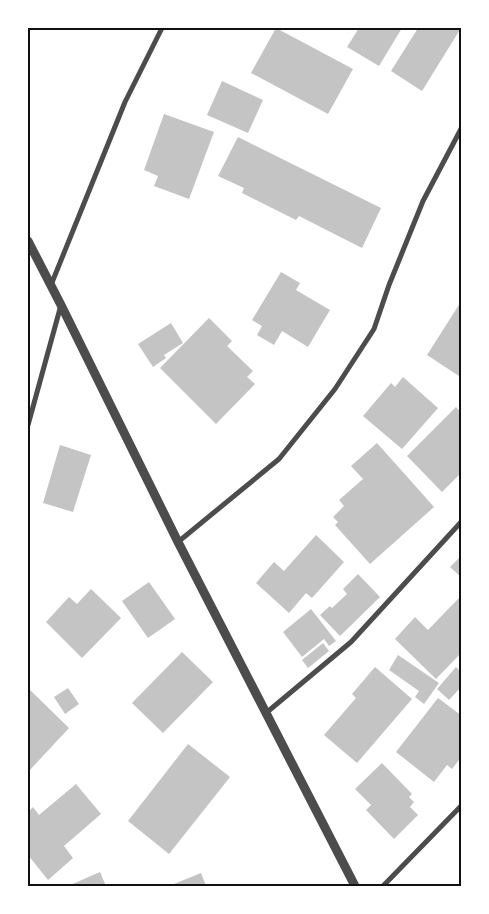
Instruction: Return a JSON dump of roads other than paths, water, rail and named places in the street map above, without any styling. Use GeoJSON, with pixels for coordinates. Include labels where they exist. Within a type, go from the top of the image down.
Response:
{"type":"FeatureCollection","features":[{"type":"Feature","properties":{"kind":"street"},"geometry":{"type":"LineString","coordinates":[[51,285],[126,102],[162,28]]}},
{"type":"Feature","properties":{"kind":"street"},"geometry":{"type":"LineString","coordinates":[[178,542],[278,459],[335,389],[374,329],[423,201],[462,127]]}},
{"type":"Feature","properties":{"kind":"street"},"geometry":{"type":"LineString","coordinates":[[28,241],[178,542],[355,886]]}},
{"type":"Feature","properties":{"kind":"street"},"geometry":{"type":"LineString","coordinates":[[28,425],[61,305]]}},
{"type":"Feature","properties":{"kind":"street"},"geometry":{"type":"LineString","coordinates":[[266,712],[351,642],[462,521]]}},
{"type":"Feature","properties":{"kind":"street"},"geometry":{"type":"LineString","coordinates":[[383,886],[462,805]]}}]}
